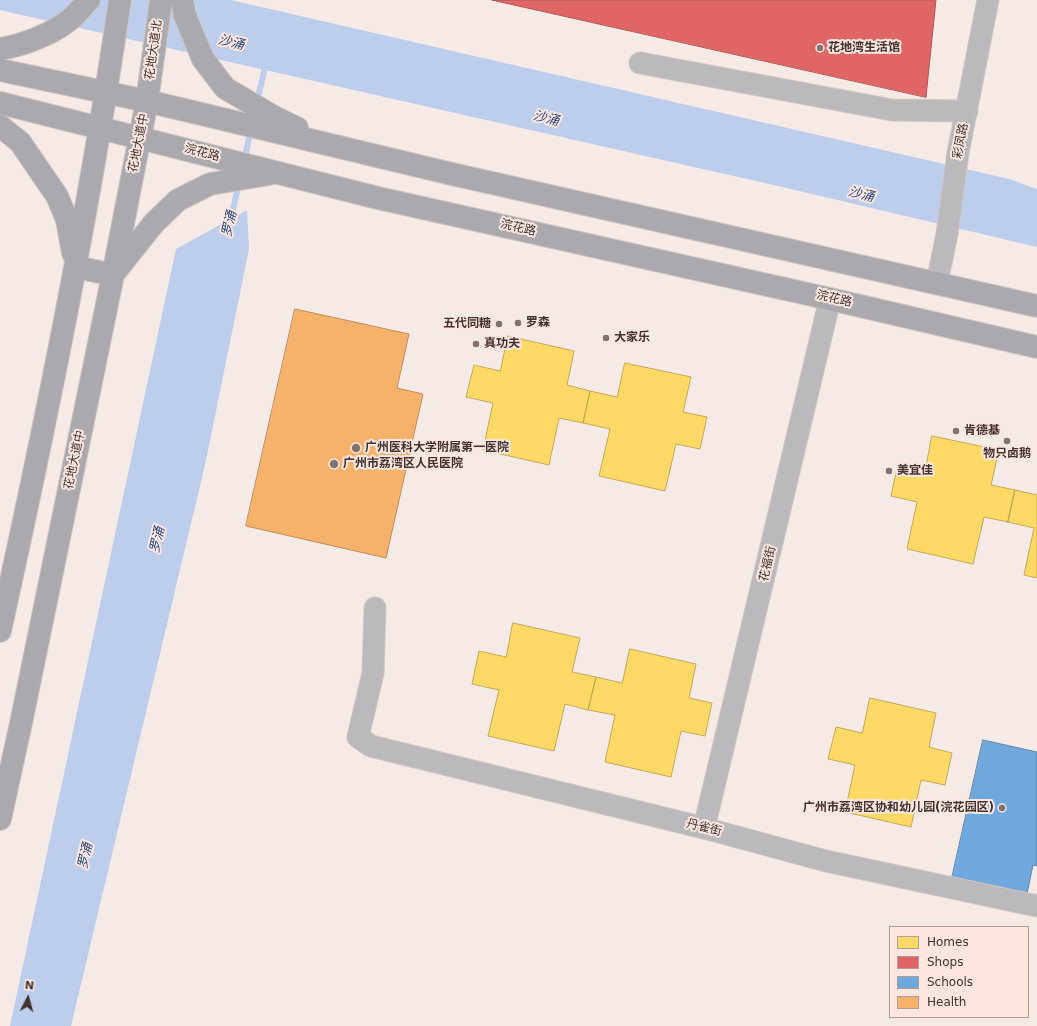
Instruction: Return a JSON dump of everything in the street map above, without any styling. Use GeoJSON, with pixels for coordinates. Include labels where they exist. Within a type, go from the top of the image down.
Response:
{"type":"FeatureCollection","features":[{"type":"Feature","properties":{"kind":"main road"},"geometry":{"type":"LineString","coordinates":[[2,58],[26,42],[55,30],[74,16],[89,0]]}},
{"type":"Feature","properties":{"kind":"main road"},"geometry":{"type":"LineString","coordinates":[[0,631],[34,478],[76,267],[106,93],[120,0]]}},
{"type":"Feature","properties":{"kind":"main road","name":"花地大道北"},"geometry":{"type":"LineString","coordinates":[[147,101],[161,0]]}},
{"type":"Feature","properties":{"kind":"main road"},"geometry":{"type":"LineString","coordinates":[[182,0],[184,16],[203,59],[225,88],[271,124]]}},
{"type":"Feature","properties":{"kind":"main road"},"geometry":{"type":"LineString","coordinates":[[2,58],[106,93],[208,115],[271,124],[334,146],[1037,306]]}},
{"type":"Feature","properties":{"kind":"main road","name":"花地大道中"},"geometry":{"type":"LineString","coordinates":[[0,819],[113,275],[147,101]]}},
{"type":"Feature","properties":{"kind":"main road","name":"浣花路"},"geometry":{"type":"LineString","coordinates":[[0,103],[190,150],[267,173],[1037,347]]}},
{"type":"Feature","properties":{"kind":"main road"},"geometry":{"type":"LineString","coordinates":[[0,126],[20,142],[58,196],[67,220],[76,267]]}},
{"type":"Feature","properties":{"kind":"main road"},"geometry":{"type":"LineString","coordinates":[[76,267],[113,275],[154,223],[178,200],[210,184],[267,173]]}},
{"type":"Feature","properties":{"kind":"street","name":"彩凤路"},"geometry":{"type":"LineString","coordinates":[[936,283],[947,234],[958,153],[988,0]]}},
{"type":"Feature","properties":{"kind":"street"},"geometry":{"type":"LineString","coordinates":[[640,63],[892,110],[967,111]]}},
{"type":"Feature","properties":{"kind":"street","name":"花福街"},"geometry":{"type":"LineString","coordinates":[[704,828],[830,299]]}},
{"type":"Feature","properties":{"kind":"street","name":"丹雀街"},"geometry":{"type":"LineString","coordinates":[[375,608],[373,673],[358,737],[371,746],[704,828],[826,861],[1037,906]]}},
{"type":"Feature","properties":{"kind":"water","name":"沙涌"},"geometry":{"type":"Polygon","coordinates":[[[0,0],[231,0],[1009,179],[1037,189],[1037,247],[778,186],[0,10],[0,0]]]}},
{"type":"Feature","properties":{"kind":"water"},"geometry":{"type":"Polygon","coordinates":[[[247,210],[249,249],[205,465],[71,1026],[10,1026],[176,249],[247,210]]]}},
{"type":"Feature","properties":{"kind":"building: Homes"},"geometry":{"type":"Polygon","coordinates":[[[508,336],[574,351],[567,385],[590,391],[583,423],[559,418],[549,465],[483,450],[493,403],[466,397],[474,365],[500,371],[508,336]]]}},
{"type":"Feature","properties":{"kind":"building: Homes"},"geometry":{"type":"Polygon","coordinates":[[[625,363],[691,377],[683,412],[707,417],[700,449],[676,444],[665,491],[599,476],[610,429],[583,423],[590,391],[617,397],[625,363]]]}},
{"type":"Feature","properties":{"kind":"building: Homes"},"geometry":{"type":"Polygon","coordinates":[[[932,436],[999,450],[991,485],[1015,490],[1008,522],[984,517],[973,564],[907,549],[917,502],[891,496],[898,464],[925,470],[932,436]]]}},
{"type":"Feature","properties":{"kind":"building: Homes"},"geometry":{"type":"Polygon","coordinates":[[[1015,490],[1037,495],[1037,578],[1024,575],[1034,528],[1008,522],[1015,490]]]}},
{"type":"Feature","properties":{"kind":"building: Homes"},"geometry":{"type":"Polygon","coordinates":[[[513,623],[580,638],[572,672],[596,677],[588,710],[565,704],[554,751],[488,736],[499,690],[472,684],[479,651],[506,657],[513,623]]]}},
{"type":"Feature","properties":{"kind":"building: Homes"},"geometry":{"type":"Polygon","coordinates":[[[630,649],[696,664],[689,698],[712,703],[705,736],[681,731],[671,777],[605,762],[615,715],[588,710],[596,677],[622,683],[630,649]]]}},
{"type":"Feature","properties":{"kind":"building: Homes"},"geometry":{"type":"Polygon","coordinates":[[[870,698],[936,713],[929,747],[952,753],[945,785],[921,780],[911,827],[845,812],[855,765],[828,759],[836,727],[862,733],[870,698]]]}},
{"type":"Feature","properties":{"kind":"building: Shops","name":"花地湾生活馆"},"geometry":{"type":"Polygon","coordinates":[[[492,0],[936,0],[926,97],[492,0]]]}},
{"type":"Feature","properties":{"kind":"building: Schools","name":"广州市荔湾区协和幼儿园(浣花园区)"},"geometry":{"type":"Polygon","coordinates":[[[983,740],[1037,752],[1037,866],[1033,865],[1027,894],[952,878],[983,740]]]}},
{"type":"Feature","properties":{"kind":"building: Health","name":"广州市荔湾区人民医院"},"geometry":{"type":"Polygon","coordinates":[[[295,309],[409,334],[397,388],[423,394],[386,558],[246,526],[295,309]]]}},
{"type":"Feature","properties":{"kind":"waterway","name":"罗涌"},"geometry":{"type":"LineString","coordinates":[[257,102],[266,63]]}},
{"type":"Feature","properties":{"kind":"waterway","name":"罗涌"},"geometry":{"type":"LineString","coordinates":[[244,161],[251,129]]}},
{"type":"Feature","properties":{"kind":"waterway","name":"罗涌"},"geometry":{"type":"LineString","coordinates":[[229,227],[239,183]]}},
{"type":"Feature","properties":{"kind":"place","name":"花地湾生活馆"},"geometry":{"type":"Point","coordinates":[820,48]}},
{"type":"Feature","properties":{"kind":"place","name":"罗森"},"geometry":{"type":"Point","coordinates":[518,323]}},
{"type":"Feature","properties":{"kind":"place","name":"五代同糖"},"geometry":{"type":"Point","coordinates":[499,324]}},
{"type":"Feature","properties":{"kind":"place","name":"大家乐"},"geometry":{"type":"Point","coordinates":[606,338]}},
{"type":"Feature","properties":{"kind":"place","name":"真功夫"},"geometry":{"type":"Point","coordinates":[476,344]}},
{"type":"Feature","properties":{"kind":"place","name":"肯德基"},"geometry":{"type":"Point","coordinates":[956,431]}},
{"type":"Feature","properties":{"kind":"place","name":"物只卤鹅"},"geometry":{"type":"Point","coordinates":[1007,441]}},
{"type":"Feature","properties":{"kind":"place","name":"广州医科大学附属第一医院"},"geometry":{"type":"Point","coordinates":[356,448]}},
{"type":"Feature","properties":{"kind":"place","name":"广州市荔湾区人民医院"},"geometry":{"type":"Point","coordinates":[334,464]}},
{"type":"Feature","properties":{"kind":"place","name":"美宜佳"},"geometry":{"type":"Point","coordinates":[889,471]}},
{"type":"Feature","properties":{"kind":"place","name":"广州市荔湾区协和幼儿园(浣花园区)"},"geometry":{"type":"Point","coordinates":[1002,808]}}]}
